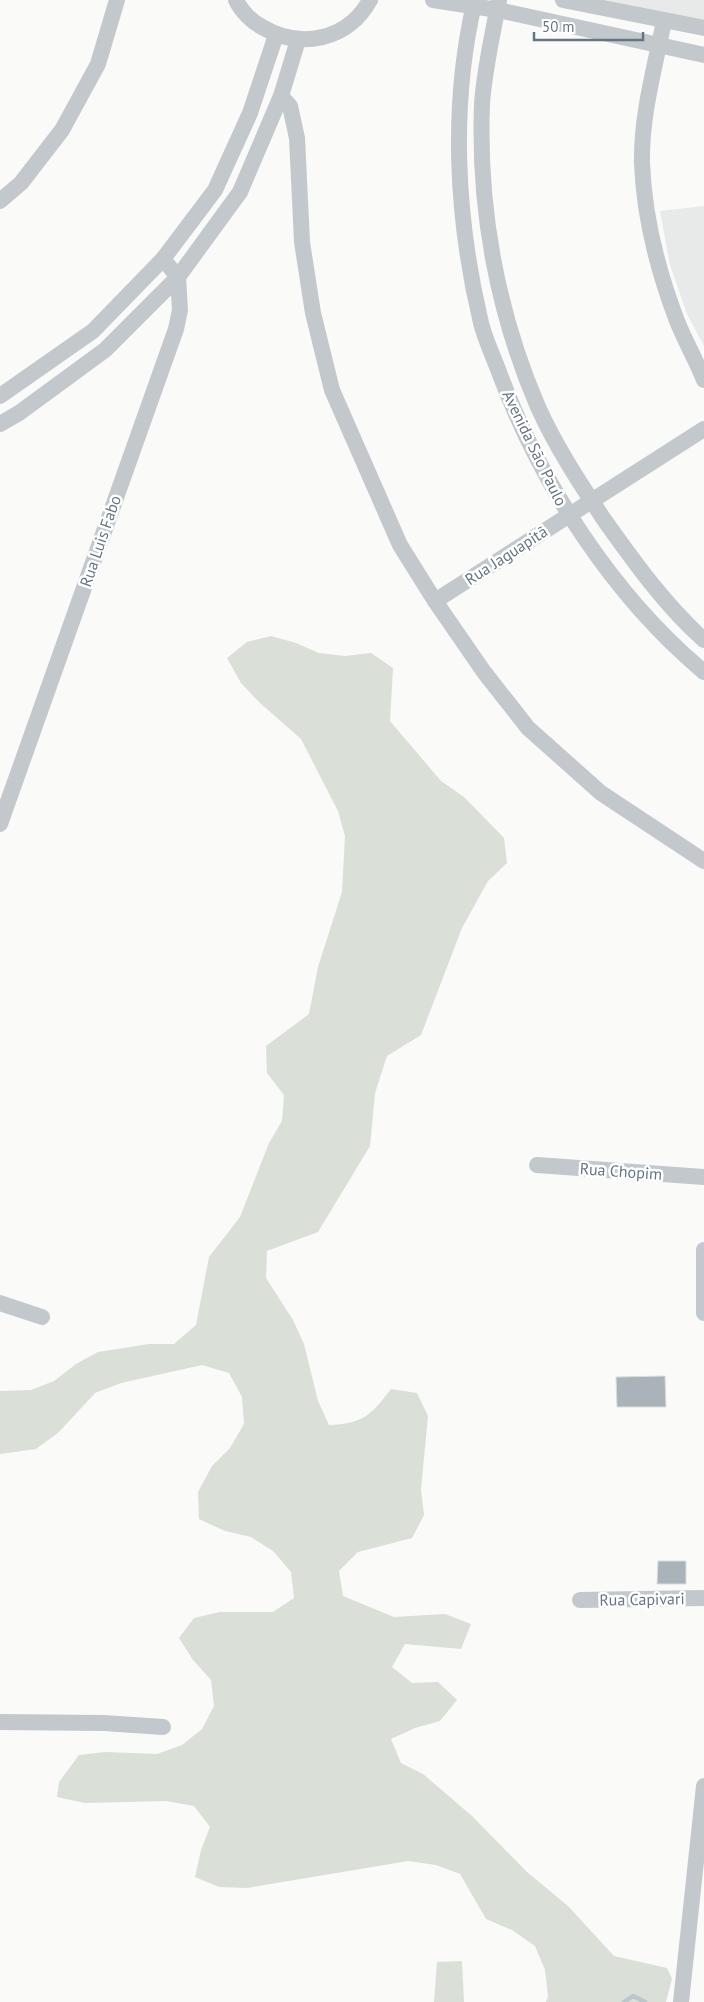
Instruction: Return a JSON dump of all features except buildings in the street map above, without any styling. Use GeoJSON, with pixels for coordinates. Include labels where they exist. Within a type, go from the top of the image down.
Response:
{"type":"FeatureCollection","features":[{"type":"Feature","properties":{"kind":"street"},"geometry":{"type":"LineString","coordinates":[[0,201],[21,183],[62,130],[98,64],[118,0]]}},
{"type":"Feature","properties":{"kind":"street"},"geometry":{"type":"LineString","coordinates":[[236,0],[254,23],[276,35],[298,40],[322,38],[345,28],[364,12],[370,0]]}},
{"type":"Feature","properties":{"kind":"street"},"geometry":{"type":"LineString","coordinates":[[433,0],[498,5],[659,47],[704,55]]}},
{"type":"Feature","properties":{"kind":"street"},"geometry":{"type":"LineString","coordinates":[[563,0],[704,28]]}},
{"type":"Feature","properties":{"kind":"street","name":"Avenida São Paulo"},"geometry":{"type":"LineString","coordinates":[[474,3],[461,82],[458,132],[466,237],[481,324],[512,408],[569,515],[642,614],[704,672]]}},
{"type":"Feature","properties":{"kind":"street","name":"Avenida São Paulo"},"geometry":{"type":"LineString","coordinates":[[498,5],[482,103],[484,207],[497,281],[510,331],[538,407],[555,440],[592,501],[633,561],[684,622],[704,640]]}},
{"type":"Feature","properties":{"kind":"street"},"geometry":{"type":"LineString","coordinates":[[664,21],[646,108],[642,162],[647,216],[660,270],[678,322],[704,380]]}},
{"type":"Feature","properties":{"kind":"street"},"geometry":{"type":"LineString","coordinates":[[0,396],[93,331],[163,259],[215,190],[250,113],[276,35]]}},
{"type":"Feature","properties":{"kind":"street"},"geometry":{"type":"LineString","coordinates":[[0,424],[19,413],[105,350],[178,277],[240,192],[281,96],[298,40]]}},
{"type":"Feature","properties":{"kind":"street"},"geometry":{"type":"LineString","coordinates":[[281,96],[290,106],[296,128],[302,242],[313,314],[332,390],[400,545],[434,601],[484,672],[528,728],[602,793],[704,861]]}},
{"type":"Feature","properties":{"kind":"street"},"geometry":{"type":"LineString","coordinates":[[163,259],[178,277]]}},
{"type":"Feature","properties":{"kind":"street","name":"Rua Luis Fabo"},"geometry":{"type":"LineString","coordinates":[[0,824],[176,329],[180,310],[178,277]]}},
{"type":"Feature","properties":{"kind":"street","name":"Rua Jaguapitã"},"geometry":{"type":"LineString","coordinates":[[434,601],[704,429]]}},
{"type":"Feature","properties":{"kind":"street","name":"Rua Chopim"},"geometry":{"type":"LineString","coordinates":[[537,1165],[704,1177]]}},
{"type":"Feature","properties":{"kind":"street"},"geometry":{"type":"LineString","coordinates":[[704,1250],[704,1313]]}},
{"type":"Feature","properties":{"kind":"street"},"geometry":{"type":"LineString","coordinates":[[0,1302],[42,1317]]}},
{"type":"Feature","properties":{"kind":"street","name":"Rua Capivari"},"geometry":{"type":"LineString","coordinates":[[580,1600],[704,1598]]}},
{"type":"Feature","properties":{"kind":"street"},"geometry":{"type":"LineString","coordinates":[[0,1722],[104,1723],[163,1728]]}},
{"type":"Feature","properties":{"kind":"street"},"geometry":{"type":"LineString","coordinates":[[682,2000],[704,1786]]}},
{"type":"Feature","properties":{"kind":"shaded area"},"geometry":{"type":"Polygon","coordinates":[[[606,0],[704,0],[704,21],[606,0]]]}},
{"type":"Feature","properties":{"kind":"shaded area"},"geometry":{"type":"Polygon","coordinates":[[[704,206],[704,346],[687,314],[670,265],[660,211],[704,206]]]}},
{"type":"Feature","properties":{"kind":"shaded area"},"geometry":{"type":"Polygon","coordinates":[[[271,636],[296,643],[319,653],[345,656],[371,653],[393,668],[390,721],[441,781],[464,797],[504,838],[507,863],[488,881],[462,928],[421,1035],[387,1056],[375,1093],[370,1146],[318,1232],[267,1251],[266,1278],[293,1320],[304,1344],[318,1401],[329,1425],[350,1423],[372,1412],[391,1389],[417,1393],[428,1416],[421,1489],[424,1515],[412,1538],[358,1552],[339,1571],[343,1596],[394,1617],[445,1614],[471,1624],[461,1649],[405,1644],[392,1667],[412,1683],[438,1682],[457,1700],[440,1721],[415,1728],[391,1739],[401,1763],[423,1774],[472,1816],[527,1872],[568,1906],[614,1956],[667,1968],[672,1979],[666,2002],[546,2002],[548,1996],[545,1970],[535,1946],[512,1930],[486,1919],[460,1874],[436,1865],[408,1861],[247,1888],[219,1887],[195,1877],[201,1850],[210,1827],[194,1806],[166,1801],[85,1803],[57,1797],[59,1782],[79,1755],[105,1752],[157,1754],[182,1745],[202,1729],[214,1706],[211,1680],[193,1660],[179,1638],[194,1618],[220,1612],[273,1612],[294,1598],[291,1572],[273,1551],[251,1537],[225,1531],[199,1519],[198,1492],[212,1466],[230,1448],[244,1424],[242,1397],[229,1373],[202,1365],[121,1383],[95,1393],[59,1432],[36,1449],[0,1454],[0,1391],[31,1390],[54,1381],[76,1364],[98,1352],[149,1344],[174,1344],[196,1325],[209,1257],[240,1217],[269,1143],[282,1121],[284,1095],[267,1073],[266,1046],[309,1014],[318,967],[342,892],[345,836],[338,811],[301,739],[260,703],[241,683],[227,658],[247,642],[271,636]]]}},
{"type":"Feature","properties":{"kind":"shaded area"},"geometry":{"type":"Polygon","coordinates":[[[462,1961],[464,2002],[434,2002],[437,1962],[462,1961]]]}},
{"type":"Feature","properties":{"kind":"waterway"},"geometry":{"type":"LineString","coordinates":[[624,2002],[633,1996],[645,2002]]}}]}
